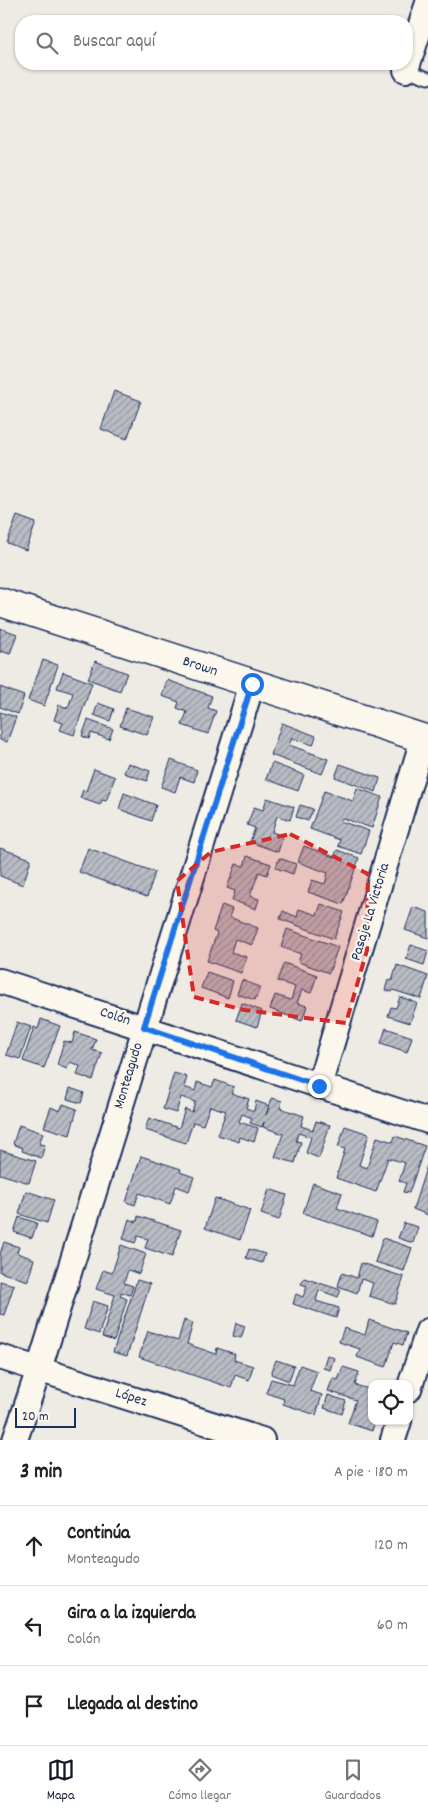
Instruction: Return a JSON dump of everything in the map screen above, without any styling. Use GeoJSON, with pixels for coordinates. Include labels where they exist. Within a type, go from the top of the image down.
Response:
{"type":"FeatureCollection","features":[{"type":"Feature","properties":{"kind":"street"},"geometry":{"type":"LineString","coordinates":[[413,49],[428,3]]}},
{"type":"Feature","properties":{"kind":"street","name":"Brown"},"geometry":{"type":"LineString","coordinates":[[0,602],[426,740]]}},
{"type":"Feature","properties":{"kind":"street","name":"Monteagudo"},"geometry":{"type":"LineString","coordinates":[[15,1440],[39,1369],[252,684]]}},
{"type":"Feature","properties":{"kind":"street","name":"Pasaje La Victoria"},"geometry":{"type":"LineString","coordinates":[[319,1086],[426,740]]}},
{"type":"Feature","properties":{"kind":"street","name":"Colón"},"geometry":{"type":"LineString","coordinates":[[0,981],[428,1121]]}},
{"type":"Feature","properties":{"kind":"street"},"geometry":{"type":"LineString","coordinates":[[412,1380],[428,1331]]}},
{"type":"Feature","properties":{"kind":"street","name":"López"},"geometry":{"type":"LineString","coordinates":[[0,1357],[262,1440]]}},
{"type":"Feature","properties":{"kind":"street"},"geometry":{"type":"LineString","coordinates":[[393,1440],[398,1425]]}},
{"type":"Feature","properties":{"kind":"lane"},"geometry":{"type":"LineString","coordinates":[[406,70],[428,78]]}},
{"type":"Feature","properties":{"kind":"highlighted area"},"geometry":{"type":"Polygon","coordinates":[[[290,834],[368,874],[367,950],[346,1023],[244,1010],[194,997],[177,881],[211,852],[290,834]]]}},
{"type":"Feature","properties":{"kind":"building"},"geometry":{"type":"Polygon","coordinates":[[[114,391],[141,401],[127,439],[101,429],[114,391]]]}},
{"type":"Feature","properties":{"kind":"building"},"geometry":{"type":"Polygon","coordinates":[[[17,516],[36,523],[26,550],[7,543],[17,516]]]}},
{"type":"Feature","properties":{"kind":"building"},"geometry":{"type":"Polygon","coordinates":[[[0,628],[17,634],[10,654],[1,651],[0,653],[0,628]]]}},
{"type":"Feature","properties":{"kind":"building"},"geometry":{"type":"Polygon","coordinates":[[[43,660],[58,665],[44,706],[28,700],[43,660]]]}},
{"type":"Feature","properties":{"kind":"building"},"geometry":{"type":"Polygon","coordinates":[[[95,661],[127,673],[120,691],[88,679],[95,661]]]}},
{"type":"Feature","properties":{"kind":"building"},"geometry":{"type":"Polygon","coordinates":[[[63,672],[92,683],[74,735],[60,730],[63,723],[54,720],[59,705],[68,708],[73,693],[57,688],[63,672]]]}},
{"type":"Feature","properties":{"kind":"building"},"geometry":{"type":"Polygon","coordinates":[[[167,680],[212,696],[208,708],[216,711],[208,734],[182,725],[187,712],[177,708],[179,702],[162,696],[167,680]]]}},
{"type":"Feature","properties":{"kind":"building"},"geometry":{"type":"Polygon","coordinates":[[[0,687],[24,696],[18,714],[0,707],[0,687]]]}},
{"type":"Feature","properties":{"kind":"building"},"geometry":{"type":"Polygon","coordinates":[[[98,703],[114,709],[110,721],[94,715],[98,703]]]}},
{"type":"Feature","properties":{"kind":"building"},"geometry":{"type":"Polygon","coordinates":[[[126,708],[154,717],[147,735],[120,726],[126,708]]]}},
{"type":"Feature","properties":{"kind":"building"},"geometry":{"type":"Polygon","coordinates":[[[0,712],[16,717],[7,742],[0,740],[0,712]]]}},
{"type":"Feature","properties":{"kind":"building"},"geometry":{"type":"Polygon","coordinates":[[[88,720],[113,729],[109,739],[91,733],[89,739],[82,736],[88,720]]]}},
{"type":"Feature","properties":{"kind":"building"},"geometry":{"type":"Polygon","coordinates":[[[282,723],[316,736],[313,745],[292,738],[289,745],[328,759],[322,774],[271,755],[282,723]]]}},
{"type":"Feature","properties":{"kind":"building"},"geometry":{"type":"Polygon","coordinates":[[[171,760],[197,770],[194,782],[180,777],[175,792],[161,787],[171,760]]]}},
{"type":"Feature","properties":{"kind":"building"},"geometry":{"type":"Polygon","coordinates":[[[128,763],[150,771],[147,781],[124,773],[128,763]]]}},
{"type":"Feature","properties":{"kind":"building"},"geometry":{"type":"Polygon","coordinates":[[[272,763],[304,775],[298,791],[266,779],[272,763]]]}},
{"type":"Feature","properties":{"kind":"building"},"geometry":{"type":"Polygon","coordinates":[[[340,764],[380,778],[376,792],[335,777],[340,764]]]}},
{"type":"Feature","properties":{"kind":"building"},"geometry":{"type":"Polygon","coordinates":[[[94,769],[115,777],[106,801],[102,800],[100,805],[80,798],[83,790],[86,791],[94,769]]]}},
{"type":"Feature","properties":{"kind":"building"},"geometry":{"type":"Polygon","coordinates":[[[357,788],[382,797],[372,828],[342,818],[340,821],[369,831],[361,854],[338,846],[340,840],[310,829],[324,791],[353,801],[357,788]]]}},
{"type":"Feature","properties":{"kind":"building"},"geometry":{"type":"Polygon","coordinates":[[[124,793],[156,805],[151,821],[119,809],[124,793]]]}},
{"type":"Feature","properties":{"kind":"building"},"geometry":{"type":"Polygon","coordinates":[[[267,798],[294,807],[290,820],[277,816],[272,832],[283,836],[278,852],[250,842],[255,828],[247,825],[254,807],[263,810],[267,798]]]}},
{"type":"Feature","properties":{"kind":"building"},"geometry":{"type":"Polygon","coordinates":[[[300,805],[313,809],[308,821],[296,817],[300,805]]]}},
{"type":"Feature","properties":{"kind":"building"},"geometry":{"type":"Polygon","coordinates":[[[304,846],[334,857],[337,850],[359,858],[343,904],[308,892],[312,880],[325,884],[328,873],[298,862],[304,846]]]}},
{"type":"Feature","properties":{"kind":"building"},"geometry":{"type":"Polygon","coordinates":[[[0,848],[31,859],[23,885],[0,876],[0,848]]]}},
{"type":"Feature","properties":{"kind":"building"},"geometry":{"type":"Polygon","coordinates":[[[88,848],[155,872],[147,897],[79,872],[88,848]]]}},
{"type":"Feature","properties":{"kind":"building"},"geometry":{"type":"Polygon","coordinates":[[[247,856],[271,864],[267,875],[259,872],[250,896],[259,899],[256,909],[232,900],[235,891],[227,888],[236,864],[244,866],[247,856]]]}},
{"type":"Feature","properties":{"kind":"building"},"geometry":{"type":"Polygon","coordinates":[[[279,858],[296,864],[293,874],[276,868],[279,858]]]}},
{"type":"Feature","properties":{"kind":"building"},"geometry":{"type":"Polygon","coordinates":[[[321,904],[344,912],[334,939],[280,919],[283,911],[297,917],[299,909],[317,915],[321,904]]]}},
{"type":"Feature","properties":{"kind":"building"},"geometry":{"type":"Polygon","coordinates":[[[222,905],[232,909],[229,917],[258,928],[252,945],[235,939],[231,952],[247,957],[241,973],[207,961],[217,933],[213,931],[222,905]]]}},
{"type":"Feature","properties":{"kind":"building"},"geometry":{"type":"Polygon","coordinates":[[[413,907],[428,912],[428,938],[405,930],[413,907]]]}},
{"type":"Feature","properties":{"kind":"building"},"geometry":{"type":"Polygon","coordinates":[[[287,929],[338,947],[329,973],[298,962],[301,954],[281,947],[287,929]]]}},
{"type":"Feature","properties":{"kind":"building"},"geometry":{"type":"Polygon","coordinates":[[[411,945],[428,951],[424,965],[406,959],[411,945]]]}},
{"type":"Feature","properties":{"kind":"building"},"geometry":{"type":"Polygon","coordinates":[[[284,963],[317,975],[311,993],[302,990],[297,1003],[307,1006],[302,1021],[270,1009],[275,995],[291,1000],[295,987],[277,981],[284,963]]]}},
{"type":"Feature","properties":{"kind":"building"},"geometry":{"type":"Polygon","coordinates":[[[397,965],[428,976],[421,999],[393,990],[392,992],[385,990],[388,980],[392,981],[397,965]]]}},
{"type":"Feature","properties":{"kind":"building"},"geometry":{"type":"Polygon","coordinates":[[[207,972],[233,981],[228,998],[201,988],[207,972]]]}},
{"type":"Feature","properties":{"kind":"building"},"geometry":{"type":"Polygon","coordinates":[[[242,980],[260,987],[255,1000],[237,994],[242,980]]]}},
{"type":"Feature","properties":{"kind":"building"},"geometry":{"type":"Polygon","coordinates":[[[400,997],[417,1003],[410,1023],[388,1016],[391,1007],[396,1008],[400,997]]]}},
{"type":"Feature","properties":{"kind":"building"},"geometry":{"type":"Polygon","coordinates":[[[242,1003],[262,1011],[257,1027],[236,1020],[242,1003]]]}},
{"type":"Feature","properties":{"kind":"building"},"geometry":{"type":"Polygon","coordinates":[[[41,1019],[60,1026],[44,1068],[23,1061],[34,1027],[38,1029],[41,1019]]]}},
{"type":"Feature","properties":{"kind":"building"},"geometry":{"type":"Polygon","coordinates":[[[17,1022],[31,1027],[20,1059],[6,1055],[17,1022]]]}},
{"type":"Feature","properties":{"kind":"building"},"geometry":{"type":"Polygon","coordinates":[[[386,1028],[412,1037],[407,1052],[381,1043],[386,1028]]]}},
{"type":"Feature","properties":{"kind":"building"},"geometry":{"type":"Polygon","coordinates":[[[75,1032],[96,1039],[92,1050],[102,1053],[93,1080],[77,1075],[80,1066],[70,1062],[67,1069],[57,1065],[64,1041],[72,1043],[75,1032]]]}},
{"type":"Feature","properties":{"kind":"building"},"geometry":{"type":"Polygon","coordinates":[[[174,1073],[187,1077],[184,1087],[195,1091],[197,1082],[212,1087],[215,1080],[234,1087],[231,1093],[249,1099],[246,1108],[254,1111],[256,1101],[269,1106],[266,1115],[272,1098],[282,1101],[280,1108],[304,1116],[301,1126],[313,1130],[316,1121],[330,1125],[319,1158],[306,1153],[311,1137],[298,1133],[296,1141],[301,1142],[295,1163],[275,1157],[283,1134],[263,1127],[264,1122],[262,1127],[250,1123],[252,1118],[242,1114],[239,1122],[258,1128],[254,1142],[240,1137],[239,1142],[218,1135],[226,1111],[210,1106],[203,1125],[193,1122],[186,1143],[145,1130],[149,1118],[179,1128],[185,1109],[192,1112],[195,1102],[181,1097],[176,1113],[163,1109],[174,1073]]]}},
{"type":"Feature","properties":{"kind":"building"},"geometry":{"type":"Polygon","coordinates":[[[70,1088],[84,1093],[81,1103],[67,1099],[70,1088]]]}},
{"type":"Feature","properties":{"kind":"building"},"geometry":{"type":"Polygon","coordinates":[[[63,1104],[77,1109],[70,1135],[44,1127],[51,1107],[60,1111],[63,1104]]]}},
{"type":"Feature","properties":{"kind":"building"},"geometry":{"type":"Polygon","coordinates":[[[19,1125],[43,1133],[39,1144],[45,1145],[41,1158],[22,1151],[23,1148],[13,1144],[19,1125]]]}},
{"type":"Feature","properties":{"kind":"building"},"geometry":{"type":"Polygon","coordinates":[[[345,1126],[369,1134],[359,1165],[367,1168],[377,1137],[393,1142],[395,1136],[425,1146],[409,1193],[403,1192],[406,1183],[399,1181],[405,1163],[388,1158],[376,1192],[336,1178],[345,1149],[338,1147],[345,1126]]]}},
{"type":"Feature","properties":{"kind":"building"},"geometry":{"type":"Polygon","coordinates":[[[0,1150],[36,1161],[29,1183],[0,1174],[0,1150]]]}},
{"type":"Feature","properties":{"kind":"building"},"geometry":{"type":"Polygon","coordinates":[[[141,1156],[181,1169],[180,1172],[194,1177],[189,1191],[176,1186],[170,1204],[139,1193],[135,1205],[126,1202],[141,1156]]]}},
{"type":"Feature","properties":{"kind":"building"},"geometry":{"type":"Polygon","coordinates":[[[428,1162],[427,1199],[428,1215],[413,1209],[428,1162]]]}},
{"type":"Feature","properties":{"kind":"building"},"geometry":{"type":"Polygon","coordinates":[[[313,1183],[342,1193],[337,1208],[377,1222],[372,1236],[303,1213],[313,1183]]]}},
{"type":"Feature","properties":{"kind":"building"},"geometry":{"type":"Polygon","coordinates":[[[269,1189],[287,1195],[279,1220],[261,1214],[269,1189]]]}},
{"type":"Feature","properties":{"kind":"building"},"geometry":{"type":"Polygon","coordinates":[[[26,1191],[54,1200],[47,1223],[19,1214],[26,1191]]]}},
{"type":"Feature","properties":{"kind":"building"},"geometry":{"type":"Polygon","coordinates":[[[215,1198],[250,1210],[240,1240],[205,1228],[215,1198]]]}},
{"type":"Feature","properties":{"kind":"building"},"geometry":{"type":"Polygon","coordinates":[[[138,1216],[181,1230],[172,1257],[145,1248],[148,1239],[138,1236],[135,1243],[123,1239],[129,1219],[137,1222],[138,1216]]]}},
{"type":"Feature","properties":{"kind":"building"},"geometry":{"type":"Polygon","coordinates":[[[19,1217],[37,1223],[32,1238],[14,1232],[19,1217]]]}},
{"type":"Feature","properties":{"kind":"building"},"geometry":{"type":"Polygon","coordinates":[[[404,1223],[418,1227],[413,1243],[398,1238],[404,1223]]]}},
{"type":"Feature","properties":{"kind":"building"},"geometry":{"type":"Polygon","coordinates":[[[383,1238],[412,1248],[404,1271],[375,1262],[383,1238]]]}},
{"type":"Feature","properties":{"kind":"building"},"geometry":{"type":"Polygon","coordinates":[[[4,1242],[19,1247],[17,1253],[34,1259],[28,1281],[0,1272],[0,1254],[4,1242]]]}},
{"type":"Feature","properties":{"kind":"building"},"geometry":{"type":"Polygon","coordinates":[[[121,1245],[146,1254],[139,1274],[128,1270],[124,1283],[133,1286],[130,1295],[121,1292],[120,1296],[127,1299],[114,1341],[102,1337],[115,1295],[96,1289],[103,1270],[112,1273],[121,1245]]]}},
{"type":"Feature","properties":{"kind":"building"},"geometry":{"type":"Polygon","coordinates":[[[249,1249],[265,1254],[262,1263],[246,1258],[249,1249]]]}},
{"type":"Feature","properties":{"kind":"building"},"geometry":{"type":"Polygon","coordinates":[[[361,1263],[404,1277],[395,1304],[369,1296],[373,1283],[361,1279],[357,1293],[338,1286],[342,1273],[357,1278],[361,1263]]]}},
{"type":"Feature","properties":{"kind":"building"},"geometry":{"type":"Polygon","coordinates":[[[304,1278],[341,1290],[338,1297],[319,1290],[316,1301],[339,1308],[336,1318],[293,1304],[296,1294],[303,1297],[307,1286],[301,1284],[304,1278]]]}},
{"type":"Feature","properties":{"kind":"building"},"geometry":{"type":"Polygon","coordinates":[[[137,1280],[150,1284],[127,1356],[113,1352],[137,1280]]]}},
{"type":"Feature","properties":{"kind":"building"},"geometry":{"type":"Polygon","coordinates":[[[0,1281],[14,1285],[4,1315],[0,1314],[0,1281]]]}},
{"type":"Feature","properties":{"kind":"building"},"geometry":{"type":"Polygon","coordinates":[[[93,1301],[108,1306],[99,1334],[84,1329],[93,1301]]]}},
{"type":"Feature","properties":{"kind":"building"},"geometry":{"type":"Polygon","coordinates":[[[184,1320],[193,1323],[187,1344],[216,1354],[217,1348],[235,1354],[234,1360],[253,1366],[249,1380],[235,1375],[231,1388],[139,1357],[148,1331],[178,1341],[184,1320]]]}},
{"type":"Feature","properties":{"kind":"building"},"geometry":{"type":"Polygon","coordinates":[[[369,1320],[407,1333],[403,1345],[394,1342],[386,1367],[357,1357],[360,1349],[339,1342],[344,1328],[365,1335],[369,1320]]]}},
{"type":"Feature","properties":{"kind":"building"},"geometry":{"type":"Polygon","coordinates":[[[236,1323],[245,1326],[241,1338],[233,1336],[236,1323]]]}},
{"type":"Feature","properties":{"kind":"building"},"geometry":{"type":"Polygon","coordinates":[[[327,1355],[334,1358],[330,1370],[323,1368],[327,1355]]]}},
{"type":"Feature","properties":{"kind":"building"},"geometry":{"type":"Polygon","coordinates":[[[276,1360],[294,1366],[289,1381],[271,1374],[276,1360]]]}},
{"type":"Feature","properties":{"kind":"building"},"geometry":{"type":"Polygon","coordinates":[[[300,1365],[317,1371],[310,1391],[322,1395],[316,1415],[283,1404],[284,1399],[266,1393],[271,1379],[293,1385],[300,1365]]]}},
{"type":"Feature","properties":{"kind":"building"},"geometry":{"type":"Polygon","coordinates":[[[343,1367],[359,1372],[355,1385],[368,1389],[368,1425],[374,1425],[372,1431],[348,1423],[356,1400],[328,1391],[333,1378],[338,1380],[343,1367]]]}},
{"type":"Feature","properties":{"kind":"building"},"geometry":{"type":"Polygon","coordinates":[[[328,1395],[346,1401],[342,1414],[324,1408],[328,1395]]]}},
{"type":"Feature","properties":{"kind":"route"},"geometry":{"type":"LineString","coordinates":[[252,684],[144,1027],[319,1086]]}}]}
